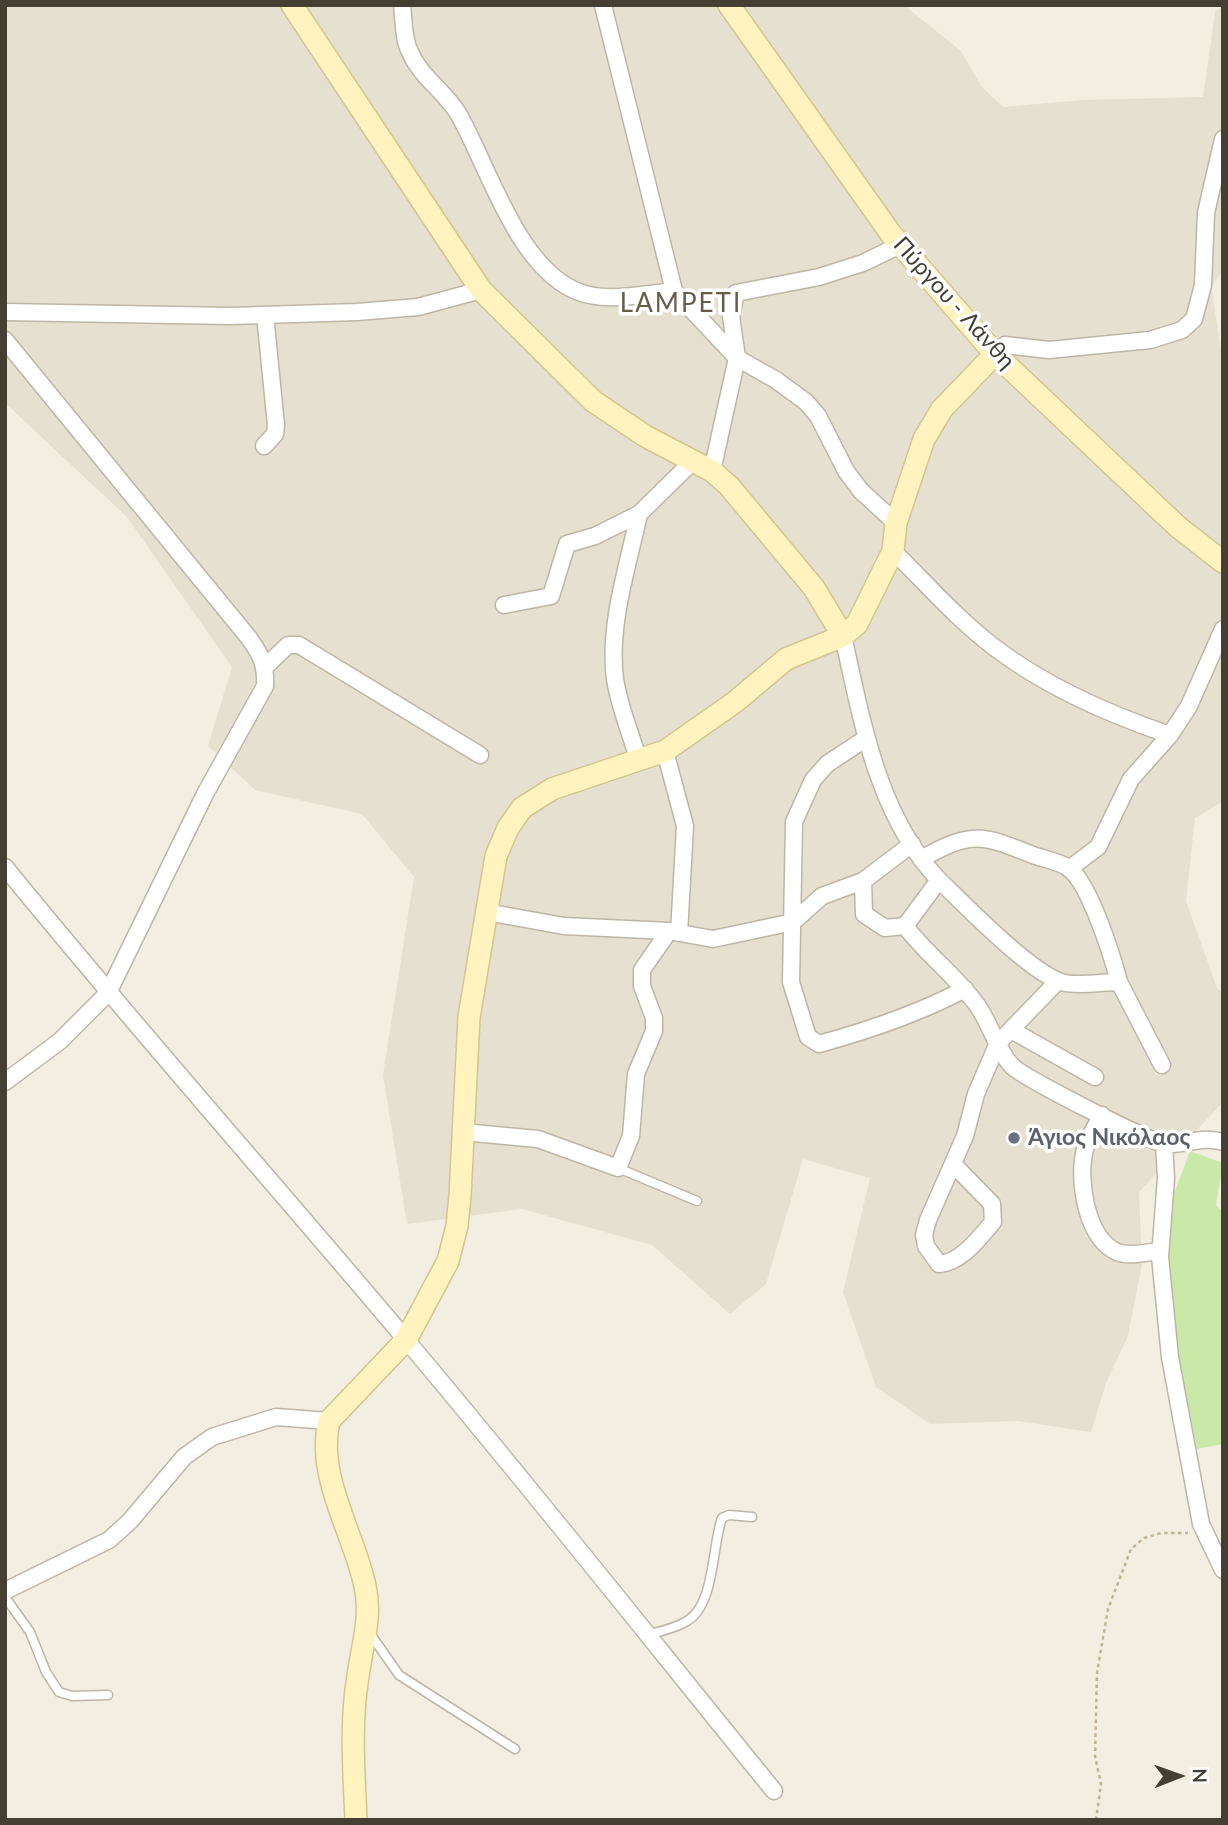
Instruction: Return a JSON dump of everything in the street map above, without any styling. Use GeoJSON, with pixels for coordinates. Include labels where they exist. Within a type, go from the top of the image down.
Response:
{"type":"FeatureCollection","features":[{"type":"Feature","properties":{"kind":"street"},"geometry":{"type":"LineString","coordinates":[[292,5],[481,290],[593,401],[645,436],[703,466],[729,486],[814,588],[843,636],[865,738],[891,804],[921,859],[939,880],[1034,966],[1058,981],[1073,984],[1119,982]]}},
{"type":"Feature","properties":{"kind":"street"},"geometry":{"type":"LineString","coordinates":[[402,5],[408,50],[417,66],[454,107],[507,216],[558,281],[592,295],[674,290]]}},
{"type":"Feature","properties":{"kind":"street"},"geometry":{"type":"LineString","coordinates":[[603,5],[605,25],[641,149],[674,290],[737,358],[776,380],[806,402],[818,416],[846,471],[861,491],[896,523]]}},
{"type":"Feature","properties":{"kind":"street","name":"Πύργου - Λάνθη"},"geometry":{"type":"LineString","coordinates":[[729,5],[788,93],[900,245],[995,354],[1178,527],[1223,562]]}},
{"type":"Feature","properties":{"kind":"street"},"geometry":{"type":"LineString","coordinates":[[356,1820],[353,1732],[366,1628],[366,1588],[328,1464],[326,1434],[329,1421],[406,1340],[448,1261],[457,1226],[469,1017],[496,856],[508,828],[522,808],[552,789],[665,751],[736,702],[786,659],[843,636],[864,612],[893,551],[896,523],[914,464],[933,422],[958,389],[1005,345],[1048,350],[1150,340],[1182,330],[1194,319],[1202,293],[1206,213],[1223,139]]}},
{"type":"Feature","properties":{"kind":"street"},"geometry":{"type":"LineString","coordinates":[[504,605],[551,596],[567,544],[595,536],[639,514],[703,466],[737,358],[732,316],[736,293],[819,277],[863,263],[900,245]]}},
{"type":"Feature","properties":{"kind":"street"},"geometry":{"type":"LineString","coordinates":[[5,312],[265,315],[395,310],[481,290]]}},
{"type":"Feature","properties":{"kind":"street"},"geometry":{"type":"LineString","coordinates":[[264,446],[275,434],[276,425],[265,315]]}},
{"type":"Feature","properties":{"kind":"street"},"geometry":{"type":"LineString","coordinates":[[5,340],[249,638],[266,666],[265,686],[222,760],[108,993],[60,1041],[5,1082]]}},
{"type":"Feature","properties":{"kind":"street"},"geometry":{"type":"LineString","coordinates":[[639,514],[619,613],[614,660],[615,681],[639,761]]}},
{"type":"Feature","properties":{"kind":"street"},"geometry":{"type":"LineString","coordinates":[[893,551],[971,628],[1018,665],[1110,714],[1170,735]]}},
{"type":"Feature","properties":{"kind":"street"},"geometry":{"type":"LineString","coordinates":[[1069,869],[1098,847],[1131,779],[1170,735],[1198,688],[1223,629]]}},
{"type":"Feature","properties":{"kind":"street"},"geometry":{"type":"LineString","coordinates":[[266,666],[288,645],[299,645],[480,755]]}},
{"type":"Feature","properties":{"kind":"street"},"geometry":{"type":"LineString","coordinates":[[865,738],[827,764],[813,779],[798,807],[792,834],[791,982],[808,1037],[815,1044],[881,1027],[927,1009],[965,989]]}},
{"type":"Feature","properties":{"kind":"street"},"geometry":{"type":"LineString","coordinates":[[463,1132],[538,1139],[618,1168],[631,1136],[636,1074],[654,1031],[654,1018],[642,986],[642,970],[674,932],[685,826],[665,751]]}},
{"type":"Feature","properties":{"kind":"street"},"geometry":{"type":"LineString","coordinates":[[921,859],[957,841],[979,837],[1069,869],[1084,891],[1103,930],[1119,982],[1162,1065]]}},
{"type":"Feature","properties":{"kind":"street"},"geometry":{"type":"LineString","coordinates":[[486,912],[564,926],[674,932],[713,939],[793,922],[822,896],[863,881],[912,845]]}},
{"type":"Feature","properties":{"kind":"street"},"geometry":{"type":"LineString","coordinates":[[5,867],[108,993],[406,1340],[650,1634],[774,1791]]}},
{"type":"Feature","properties":{"kind":"street"},"geometry":{"type":"LineString","coordinates":[[863,881],[864,914],[885,928],[905,926],[939,880]]}},
{"type":"Feature","properties":{"kind":"street"},"geometry":{"type":"LineString","coordinates":[[905,926],[922,948],[965,989],[980,1009],[1010,1065],[1019,1073],[1164,1144],[1200,1138],[1223,1142]]}},
{"type":"Feature","properties":{"kind":"street"},"geometry":{"type":"LineString","coordinates":[[954,1165],[992,1204],[993,1222],[973,1244],[948,1263],[939,1264],[926,1246],[924,1236],[928,1220],[954,1165],[976,1094],[998,1043],[1058,981]]}},
{"type":"Feature","properties":{"kind":"street"},"geometry":{"type":"LineString","coordinates":[[1011,1030],[1094,1077]]}},
{"type":"Feature","properties":{"kind":"street"},"geometry":{"type":"LineString","coordinates":[[1102,1115],[1089,1138],[1083,1161],[1090,1220],[1105,1243],[1116,1251],[1160,1251]]}},
{"type":"Feature","properties":{"kind":"street"},"geometry":{"type":"LineString","coordinates":[[1164,1144],[1166,1178],[1160,1251],[1170,1357],[1205,1535],[1223,1570]]}},
{"type":"Feature","properties":{"kind":"street"},"geometry":{"type":"LineString","coordinates":[[5,1591],[110,1540],[130,1521],[184,1457],[212,1437],[276,1417],[329,1421]]}},
{"type":"Feature","properties":{"kind":"lane"},"geometry":{"type":"LineString","coordinates":[[618,1168],[697,1201]]}},
{"type":"Feature","properties":{"kind":"lane"},"geometry":{"type":"LineString","coordinates":[[650,1634],[687,1621],[698,1609],[713,1568],[722,1518],[729,1515],[752,1517]]}},
{"type":"Feature","properties":{"kind":"lane"},"geometry":{"type":"LineString","coordinates":[[5,1597],[30,1632],[46,1672],[59,1692],[72,1696],[108,1695]]}},
{"type":"Feature","properties":{"kind":"lane"},"geometry":{"type":"LineString","coordinates":[[366,1628],[400,1675],[515,1749]]}},
{"type":"Feature","properties":{"kind":"path"},"geometry":{"type":"LineString","coordinates":[[1096,1820],[1101,1784],[1095,1756],[1097,1673],[1101,1638],[1117,1581],[1131,1549],[1144,1538],[1161,1533],[1205,1535]]}},
{"type":"Feature","properties":{"kind":"shaded area"},"geometry":{"type":"Polygon","coordinates":[[[5,5],[904,5],[961,51],[981,86],[1003,107],[1083,100],[1203,97],[1215,12],[1223,5],[1223,271],[1211,286],[1223,363],[1223,801],[1195,818],[1186,901],[1217,988],[1223,993],[1223,1102],[1139,1192],[1142,1264],[1128,1336],[1106,1383],[1091,1432],[1018,1421],[930,1424],[876,1387],[843,1292],[870,1178],[803,1159],[766,1284],[730,1314],[652,1245],[522,1209],[407,1224],[383,1075],[414,877],[362,814],[255,790],[208,746],[232,667],[127,517],[5,403],[5,5]]]}},
{"type":"Feature","properties":{"kind":"green space"},"geometry":{"type":"Polygon","coordinates":[[[1190,1151],[1223,1163],[1216,1205],[1223,1213],[1223,1444],[1197,1449],[1181,1374],[1168,1268],[1171,1202],[1190,1151]]]}},
{"type":"Feature","properties":{"kind":"place","name":"Άγιος Νικόλαος"},"geometry":{"type":"Point","coordinates":[1014,1138]}},
{"type":"Feature","properties":{"kind":"district","name":"LAMPETI"},"geometry":{"type":"Point","coordinates":[681,304]}}]}
